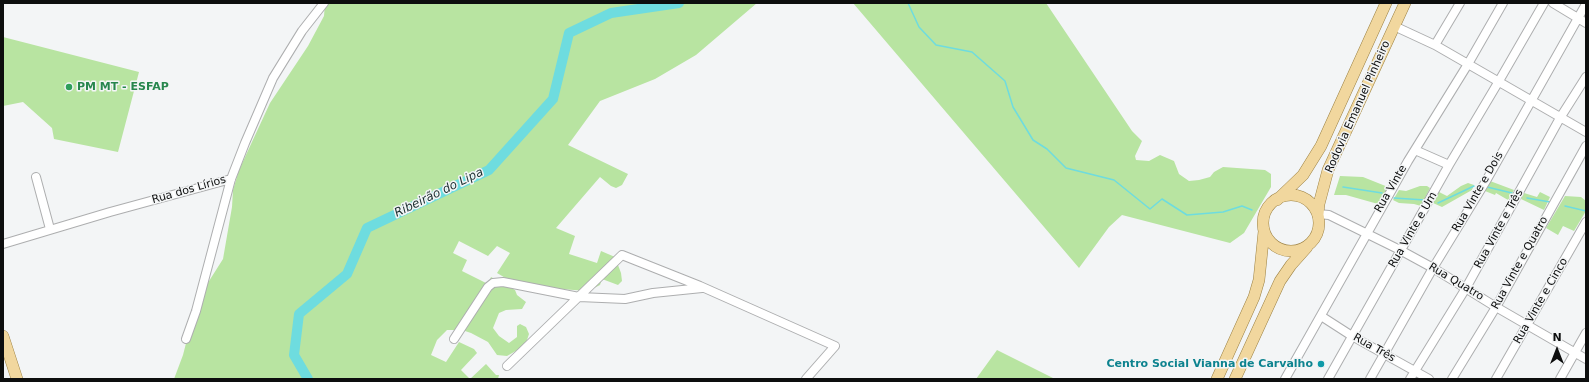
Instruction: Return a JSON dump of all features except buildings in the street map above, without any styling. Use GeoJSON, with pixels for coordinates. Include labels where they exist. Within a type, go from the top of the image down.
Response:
{"type":"FeatureCollection","features":[{"type":"Feature","properties":{"kind":"main road","name":"Rodovia Emanuel Pinheiro"},"geometry":{"type":"LineString","coordinates":[[1277,200],[1303,175],[1321,146],[1386,3]]}},
{"type":"Feature","properties":{"kind":"main road","name":"Rodovia Emanuel Pinheiro"},"geometry":{"type":"LineString","coordinates":[[1318,214],[1319,204],[1328,170],[1405,3]]}},
{"type":"Feature","properties":{"kind":"main road"},"geometry":{"type":"LineString","coordinates":[[1217,379],[1254,297],[1259,280],[1262,265],[1263,222],[1265,213],[1270,205],[1277,200],[1289,196],[1302,198],[1312,204],[1318,214],[1319,225],[1317,235],[1295,260],[1280,281],[1234,379]]}},
{"type":"Feature","properties":{"kind":"main road"},"geometry":{"type":"LineString","coordinates":[[1264,230],[1268,239],[1275,246],[1285,250],[1298,250],[1310,244]]}},
{"type":"Feature","properties":{"kind":"main road"},"geometry":{"type":"LineString","coordinates":[[3,336],[18,379]]}},
{"type":"Feature","properties":{"kind":"street","name":"Rua dos Lírios"},"geometry":{"type":"LineString","coordinates":[[3,244],[50,229],[231,179],[273,78],[302,31],[324,3]]}},
{"type":"Feature","properties":{"kind":"street"},"geometry":{"type":"LineString","coordinates":[[1435,45],[1460,3]]}},
{"type":"Feature","properties":{"kind":"street","name":"Rua Vinte"},"geometry":{"type":"LineString","coordinates":[[1285,379],[1366,234],[1503,3]]}},
{"type":"Feature","properties":{"kind":"street","name":"Rua Vinte e Um"},"geometry":{"type":"LineString","coordinates":[[1328,379],[1400,250],[1544,3]]}},
{"type":"Feature","properties":{"kind":"street"},"geometry":{"type":"LineString","coordinates":[[1553,3],[1586,23]]}},
{"type":"Feature","properties":{"kind":"street","name":"Rua Vinte e Dois"},"geometry":{"type":"LineString","coordinates":[[1370,379],[1433,268],[1486,181],[1530,100],[1586,4]]}},
{"type":"Feature","properties":{"kind":"street"},"geometry":{"type":"LineString","coordinates":[[1394,26],[1435,45],[1586,132]]}},
{"type":"Feature","properties":{"kind":"street","name":"Rua Vinte e Três"},"geometry":{"type":"LineString","coordinates":[[1410,379],[1466,288],[1560,118],[1586,77]]}},
{"type":"Feature","properties":{"kind":"street","name":"Rua Vinte e Quatro"},"geometry":{"type":"LineString","coordinates":[[1452,379],[1496,307],[1586,146]]}},
{"type":"Feature","properties":{"kind":"street"},"geometry":{"type":"LineString","coordinates":[[1415,150],[1449,165]]}},
{"type":"Feature","properties":{"kind":"street"},"geometry":{"type":"LineString","coordinates":[[36,177],[50,229]]}},
{"type":"Feature","properties":{"kind":"street"},"geometry":{"type":"LineString","coordinates":[[186,339],[196,311],[231,179]]}},
{"type":"Feature","properties":{"kind":"street","name":"Rua Quatro"},"geometry":{"type":"LineString","coordinates":[[1318,214],[1329,215],[1400,250],[1586,358]]}},
{"type":"Feature","properties":{"kind":"street","name":"Rua Vinte e Cinco"},"geometry":{"type":"LineString","coordinates":[[1496,379],[1586,222]]}},
{"type":"Feature","properties":{"kind":"street"},"geometry":{"type":"LineString","coordinates":[[507,366],[622,255],[706,289],[835,346],[806,379]]}},
{"type":"Feature","properties":{"kind":"street"},"geometry":{"type":"LineString","coordinates":[[454,339],[488,287],[493,283],[503,282],[579,297],[625,299],[652,293],[695,288],[706,289]]}},
{"type":"Feature","properties":{"kind":"street","name":"Rua Três"},"geometry":{"type":"LineString","coordinates":[[1321,316],[1352,336],[1429,379]]}},
{"type":"Feature","properties":{"kind":"street"},"geometry":{"type":"LineString","coordinates":[[1560,379],[1586,333]]}},
{"type":"Feature","properties":{"kind":"green space"},"geometry":{"type":"Polygon","coordinates":[[[325,3],[757,3],[696,55],[655,79],[600,101],[568,145],[628,174],[622,185],[616,188],[600,177],[556,228],[575,236],[569,254],[597,263],[601,251],[615,257],[621,273],[622,281],[618,285],[602,279],[600,285],[588,291],[514,283],[497,273],[510,253],[497,246],[488,256],[459,241],[453,253],[467,260],[462,271],[488,284],[491,277],[515,290],[517,295],[526,302],[522,309],[506,310],[499,313],[493,328],[499,336],[509,343],[517,337],[517,326],[520,324],[526,327],[529,334],[526,343],[521,348],[507,356],[497,355],[488,342],[471,333],[462,330],[447,330],[437,340],[431,355],[446,362],[459,342],[474,349],[477,353],[461,370],[470,379],[174,379],[183,355],[197,300],[223,259],[232,207],[233,190],[239,170],[270,103],[308,46],[324,16],[325,3]]]}},
{"type":"Feature","properties":{"kind":"green space"},"geometry":{"type":"Polygon","coordinates":[[[853,3],[1046,3],[1132,131],[1142,141],[1135,156],[1136,160],[1149,161],[1160,155],[1174,161],[1179,174],[1189,181],[1210,177],[1214,172],[1223,167],[1265,170],[1271,174],[1271,187],[1244,233],[1230,243],[1122,215],[1109,227],[1079,268],[853,3]]]}},
{"type":"Feature","properties":{"kind":"green space","name":"PM MT - ESFAP"},"geometry":{"type":"Polygon","coordinates":[[[3,37],[139,72],[118,152],[54,139],[52,128],[23,102],[3,106],[3,37]]]}},
{"type":"Feature","properties":{"kind":"green space"},"geometry":{"type":"Polygon","coordinates":[[[1340,176],[1363,177],[1388,187],[1378,204],[1346,195],[1334,195],[1340,176]]]}},
{"type":"Feature","properties":{"kind":"green space"},"geometry":{"type":"Polygon","coordinates":[[[1490,181],[1514,190],[1508,200],[1496,193],[1495,195],[1485,191],[1490,181]]]}},
{"type":"Feature","properties":{"kind":"green space"},"geometry":{"type":"Polygon","coordinates":[[[1468,183],[1474,185],[1472,190],[1442,207],[1433,203],[1439,192],[1447,196],[1468,183]]]}},
{"type":"Feature","properties":{"kind":"green space"},"geometry":{"type":"Polygon","coordinates":[[[1420,186],[1427,186],[1430,188],[1421,206],[1399,203],[1393,200],[1399,190],[1406,191],[1420,186]]]}},
{"type":"Feature","properties":{"kind":"green space"},"geometry":{"type":"Polygon","coordinates":[[[1540,192],[1550,197],[1544,210],[1521,199],[1524,193],[1537,197],[1540,192]]]}},
{"type":"Feature","properties":{"kind":"green space"},"geometry":{"type":"Polygon","coordinates":[[[1565,196],[1581,197],[1586,201],[1586,211],[1574,231],[1563,226],[1558,235],[1546,228],[1565,196]]]}},
{"type":"Feature","properties":{"kind":"green space"},"geometry":{"type":"Polygon","coordinates":[[[997,350],[1055,379],[976,379],[997,350]]]}},
{"type":"Feature","properties":{"kind":"green space"},"geometry":{"type":"Polygon","coordinates":[[[486,364],[496,375],[499,375],[498,379],[470,379],[486,364]]]}},
{"type":"Feature","properties":{"kind":"waterway","name":"Ribeirão do Lipa"},"geometry":{"type":"LineString","coordinates":[[308,379],[294,355],[299,314],[347,274],[367,228],[489,170],[553,99],[569,33],[611,13],[679,3]]}},
{"type":"Feature","properties":{"kind":"waterway"},"geometry":{"type":"LineString","coordinates":[[908,3],[919,27],[936,45],[972,52],[1005,81],[1013,107],[1033,140],[1047,149],[1066,168],[1114,180],[1150,209],[1162,199],[1187,215],[1223,212],[1242,206],[1252,210]]}},
{"type":"Feature","properties":{"kind":"waterway"},"geometry":{"type":"LineString","coordinates":[[1438,203],[1474,186]]}},
{"type":"Feature","properties":{"kind":"waterway"},"geometry":{"type":"LineString","coordinates":[[1343,187],[1382,193]]}},
{"type":"Feature","properties":{"kind":"waterway"},"geometry":{"type":"LineString","coordinates":[[1487,187],[1512,193]]}},
{"type":"Feature","properties":{"kind":"waterway"},"geometry":{"type":"LineString","coordinates":[[1394,198],[1425,200]]}},
{"type":"Feature","properties":{"kind":"waterway"},"geometry":{"type":"LineString","coordinates":[[1527,198],[1550,202]]}},
{"type":"Feature","properties":{"kind":"waterway"},"geometry":{"type":"LineString","coordinates":[[1565,206],[1586,211]]}},
{"type":"Feature","properties":{"kind":"place","name":"PM MT - ESFAP"},"geometry":{"type":"Point","coordinates":[69,87]}},
{"type":"Feature","properties":{"kind":"place","name":"Centro Social Vianna de Carvalho"},"geometry":{"type":"Point","coordinates":[1321,364]}}]}
